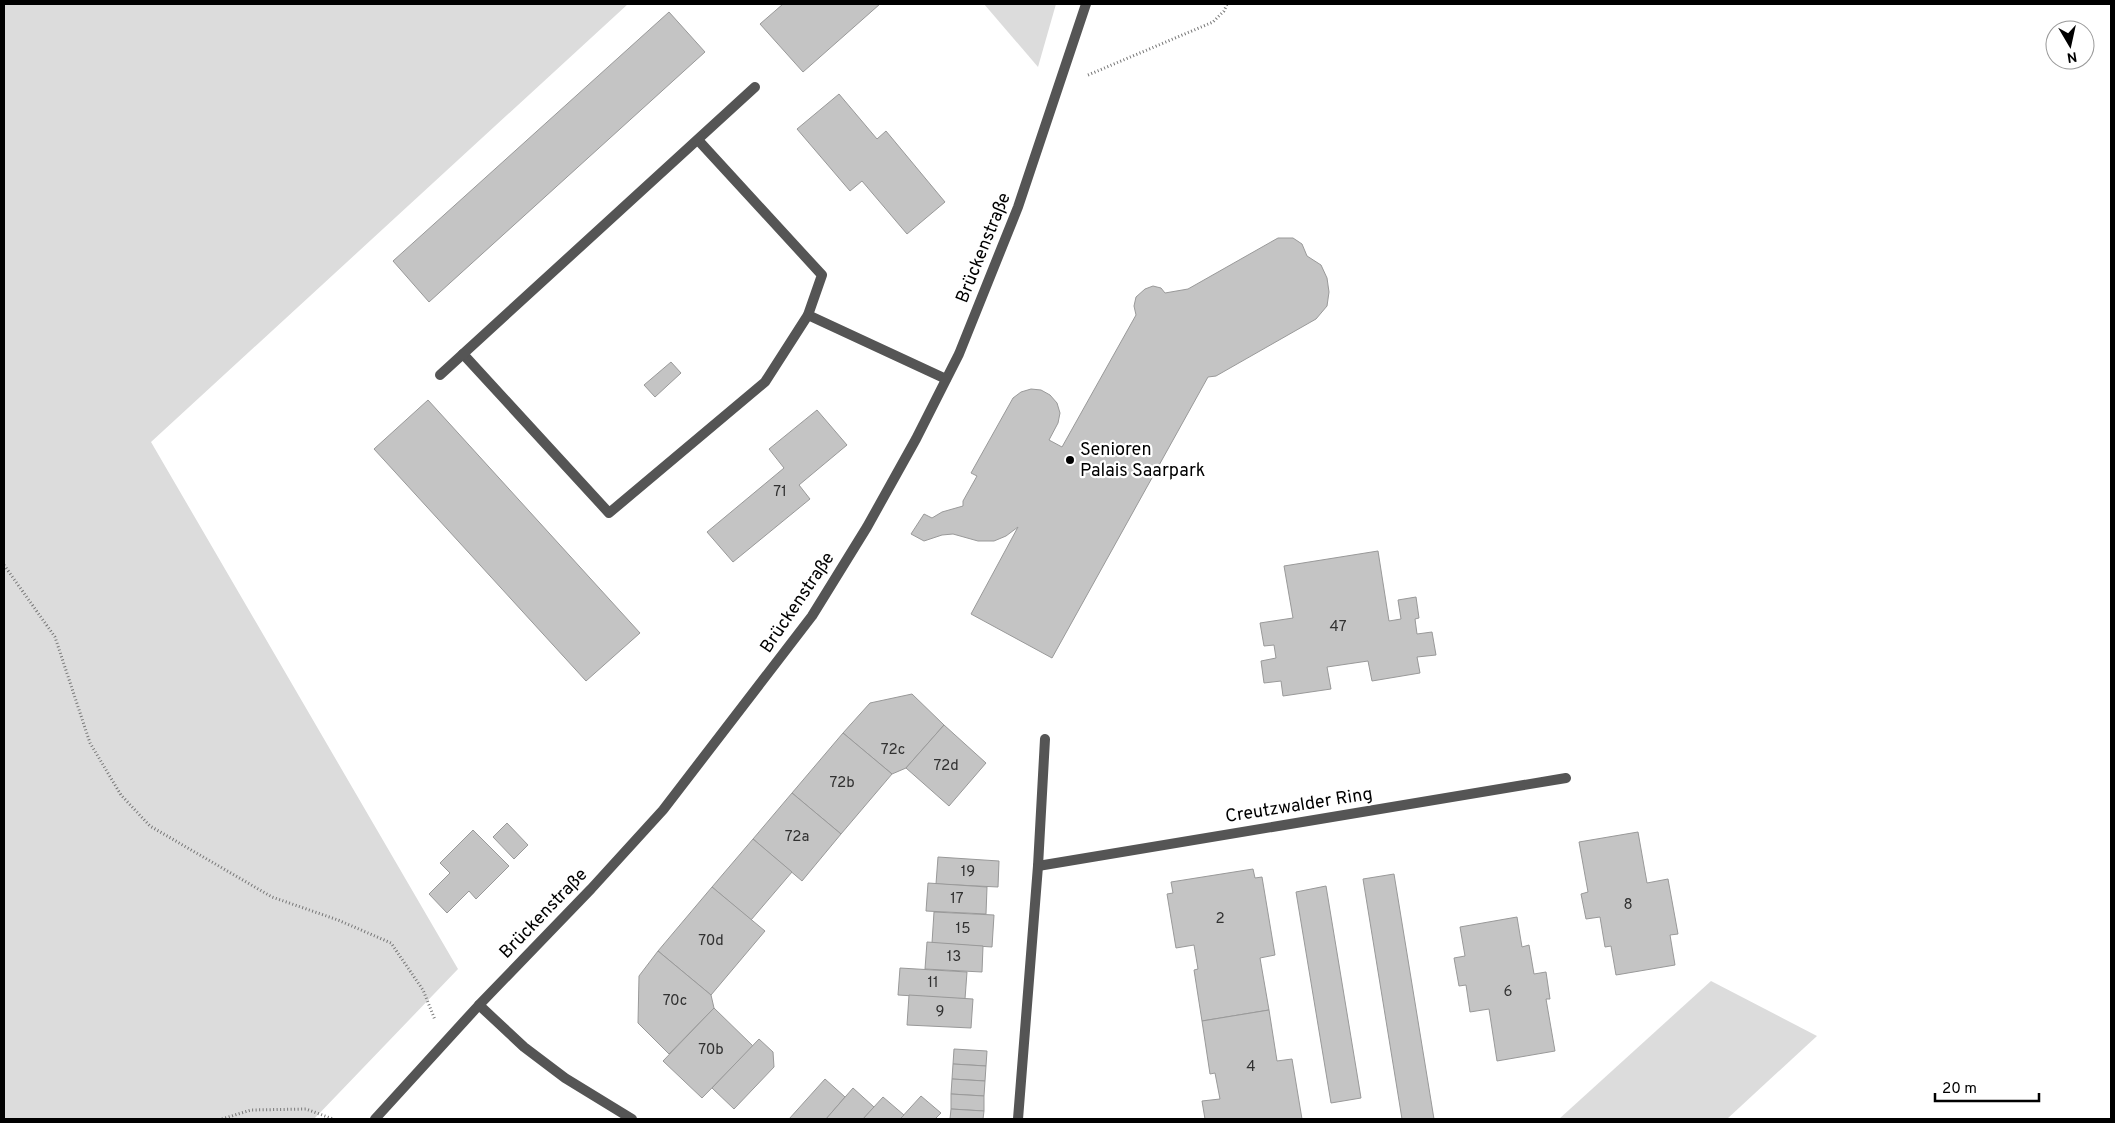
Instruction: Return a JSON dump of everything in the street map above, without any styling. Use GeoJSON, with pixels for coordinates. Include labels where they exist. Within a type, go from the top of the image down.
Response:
{"type":"FeatureCollection","features":[{"type":"Feature","properties":{"kind":"street","name":"Brückenstraße"},"geometry":{"type":"LineString","coordinates":[[374,1119],[663,810],[812,616],[867,527],[959,354],[1018,207],[1086,4]]}},
{"type":"Feature","properties":{"kind":"street"},"geometry":{"type":"LineString","coordinates":[[440,375],[755,87]]}},
{"type":"Feature","properties":{"kind":"street"},"geometry":{"type":"LineString","coordinates":[[463,354],[609,513],[765,382],[808,315],[822,275],[698,140]]}},
{"type":"Feature","properties":{"kind":"street"},"geometry":{"type":"LineString","coordinates":[[808,315],[946,379]]}},
{"type":"Feature","properties":{"kind":"street"},"geometry":{"type":"LineString","coordinates":[[1018,1119],[1038,866],[1045,739]]}},
{"type":"Feature","properties":{"kind":"street","name":"Creutzwalder Ring"},"geometry":{"type":"LineString","coordinates":[[1038,866],[1566,778]]}},
{"type":"Feature","properties":{"kind":"street"},"geometry":{"type":"LineString","coordinates":[[479,1005],[524,1047],[565,1078],[632,1119]]}},
{"type":"Feature","properties":{"kind":"path"},"geometry":{"type":"LineString","coordinates":[[1059,86],[1213,22],[1224,11],[1227,4]]}},
{"type":"Feature","properties":{"kind":"path"},"geometry":{"type":"LineString","coordinates":[[4,564],[55,637],[90,743],[121,795],[150,826],[272,897],[338,920],[391,943],[423,990],[445,1043]]}},
{"type":"Feature","properties":{"kind":"path"},"geometry":{"type":"LineString","coordinates":[[222,1119],[250,1110],[306,1109],[334,1119]]}},
{"type":"Feature","properties":{"kind":"shaded area"},"geometry":{"type":"Polygon","coordinates":[[[4,4],[628,4],[151,442],[458,969],[314,1119],[4,1119],[4,4]]]}},
{"type":"Feature","properties":{"kind":"shaded area"},"geometry":{"type":"Polygon","coordinates":[[[984,4],[1056,4],[1038,67],[984,4]]]}},
{"type":"Feature","properties":{"kind":"shaded area"},"geometry":{"type":"Polygon","coordinates":[[[1711,981],[1817,1036],[1727,1119],[1559,1119],[1711,981]]]}},
{"type":"Feature","properties":{"kind":"building"},"geometry":{"type":"Polygon","coordinates":[[[783,4],[880,4],[803,72],[760,24],[783,4]]]}},
{"type":"Feature","properties":{"kind":"building"},"geometry":{"type":"Polygon","coordinates":[[[669,12],[705,52],[429,302],[393,261],[669,12]]]}},
{"type":"Feature","properties":{"kind":"building"},"geometry":{"type":"Polygon","coordinates":[[[839,94],[877,139],[886,131],[945,202],[907,234],[862,181],[850,191],[797,129],[839,94]]]}},
{"type":"Feature","properties":{"kind":"building","name":"Senioren Palais Saarpark"},"geometry":{"type":"Polygon","coordinates":[[[1278,238],[1293,238],[1302,244],[1307,256],[1321,265],[1327,278],[1329,292],[1327,306],[1316,319],[1216,376],[1208,377],[1052,658],[971,614],[1018,527],[1006,536],[994,541],[978,541],[953,534],[942,535],[924,541],[911,534],[924,514],[932,518],[942,512],[963,506],[963,501],[977,476],[971,473],[1013,398],[1021,392],[1031,389],[1041,390],[1050,395],[1057,403],[1060,413],[1058,423],[1049,440],[1062,447],[1136,315],[1134,306],[1136,297],[1145,289],[1153,286],[1161,288],[1165,293],[1188,289],[1278,238]]]}},
{"type":"Feature","properties":{"kind":"building"},"geometry":{"type":"Polygon","coordinates":[[[671,362],[681,373],[655,397],[644,385],[671,362]]]}},
{"type":"Feature","properties":{"kind":"building"},"geometry":{"type":"Polygon","coordinates":[[[428,400],[640,633],[586,681],[374,449],[428,400]]]}},
{"type":"Feature","properties":{"kind":"building"},"geometry":{"type":"Polygon","coordinates":[[[817,410],[847,445],[799,485],[810,499],[733,562],[707,532],[784,468],[769,449],[817,410]]]}},
{"type":"Feature","properties":{"kind":"building"},"geometry":{"type":"Polygon","coordinates":[[[1378,551],[1389,621],[1401,619],[1398,600],[1416,597],[1419,618],[1415,619],[1417,634],[1432,632],[1436,655],[1417,657],[1420,673],[1372,681],[1368,661],[1327,667],[1331,689],[1283,696],[1281,681],[1264,683],[1261,661],[1276,658],[1274,645],[1264,646],[1260,623],[1293,618],[1284,566],[1378,551]]]}},
{"type":"Feature","properties":{"kind":"building"},"geometry":{"type":"Polygon","coordinates":[[[912,694],[944,725],[906,768],[892,774],[843,733],[870,703],[912,694]]]}},
{"type":"Feature","properties":{"kind":"building"},"geometry":{"type":"Polygon","coordinates":[[[944,725],[986,763],[949,806],[906,768],[944,725]]]}},
{"type":"Feature","properties":{"kind":"building"},"geometry":{"type":"Polygon","coordinates":[[[843,733],[892,774],[841,834],[792,793],[843,733]]]}},
{"type":"Feature","properties":{"kind":"building"},"geometry":{"type":"Polygon","coordinates":[[[792,793],[841,834],[802,881],[753,839],[792,793]]]}},
{"type":"Feature","properties":{"kind":"building"},"geometry":{"type":"Polygon","coordinates":[[[507,823],[528,845],[514,859],[493,837],[507,823]]]}},
{"type":"Feature","properties":{"kind":"building"},"geometry":{"type":"Polygon","coordinates":[[[473,830],[509,866],[476,899],[469,891],[447,913],[429,894],[450,873],[440,863],[473,830]]]}},
{"type":"Feature","properties":{"kind":"building"},"geometry":{"type":"Polygon","coordinates":[[[1638,832],[1647,883],[1668,879],[1678,934],[1670,935],[1675,965],[1616,975],[1611,946],[1605,947],[1600,917],[1586,919],[1581,894],[1588,892],[1579,842],[1638,832]]]}},
{"type":"Feature","properties":{"kind":"building"},"geometry":{"type":"Polygon","coordinates":[[[753,839],[792,872],[751,920],[712,887],[753,839]]]}},
{"type":"Feature","properties":{"kind":"building"},"geometry":{"type":"Polygon","coordinates":[[[938,857],[999,861],[998,887],[936,884],[938,857]]]}},
{"type":"Feature","properties":{"kind":"building"},"geometry":{"type":"Polygon","coordinates":[[[1253,869],[1255,878],[1262,877],[1275,955],[1260,958],[1269,1010],[1202,1021],[1194,970],[1198,969],[1194,945],[1176,948],[1167,894],[1173,893],[1171,882],[1253,869]]]}},
{"type":"Feature","properties":{"kind":"building"},"geometry":{"type":"Polygon","coordinates":[[[1394,874],[1434,1119],[1402,1119],[1363,879],[1394,874]]]}},
{"type":"Feature","properties":{"kind":"building"},"geometry":{"type":"Polygon","coordinates":[[[928,883],[987,887],[986,914],[926,911],[928,883]]]}},
{"type":"Feature","properties":{"kind":"building"},"geometry":{"type":"Polygon","coordinates":[[[1326,886],[1361,1098],[1331,1103],[1296,892],[1326,886]]]}},
{"type":"Feature","properties":{"kind":"building"},"geometry":{"type":"Polygon","coordinates":[[[712,887],[765,931],[711,995],[658,951],[712,887]]]}},
{"type":"Feature","properties":{"kind":"building"},"geometry":{"type":"Polygon","coordinates":[[[934,912],[994,915],[992,947],[932,943],[934,912]]]}},
{"type":"Feature","properties":{"kind":"building"},"geometry":{"type":"Polygon","coordinates":[[[1517,917],[1522,947],[1529,945],[1534,974],[1546,972],[1550,999],[1546,999],[1555,1051],[1497,1061],[1489,1009],[1470,1012],[1466,985],[1459,986],[1454,958],[1465,956],[1460,927],[1517,917]]]}},
{"type":"Feature","properties":{"kind":"building"},"geometry":{"type":"Polygon","coordinates":[[[927,942],[983,946],[982,972],[925,969],[927,942]]]}},
{"type":"Feature","properties":{"kind":"building"},"geometry":{"type":"Polygon","coordinates":[[[658,951],[711,995],[714,1008],[669,1054],[638,1023],[639,976],[658,951]]]}},
{"type":"Feature","properties":{"kind":"building"},"geometry":{"type":"Polygon","coordinates":[[[900,968],[967,972],[965,999],[898,995],[900,968]]]}},
{"type":"Feature","properties":{"kind":"building"},"geometry":{"type":"Polygon","coordinates":[[[909,995],[973,999],[971,1028],[907,1025],[909,995]]]}},
{"type":"Feature","properties":{"kind":"building"},"geometry":{"type":"Polygon","coordinates":[[[714,1008],[753,1046],[702,1098],[663,1061],[714,1008]]]}},
{"type":"Feature","properties":{"kind":"building"},"geometry":{"type":"Polygon","coordinates":[[[1269,1010],[1277,1061],[1292,1059],[1302,1119],[1205,1119],[1202,1101],[1220,1099],[1215,1073],[1210,1074],[1202,1021],[1269,1010]]]}},
{"type":"Feature","properties":{"kind":"building"},"geometry":{"type":"Polygon","coordinates":[[[759,1039],[773,1052],[774,1067],[734,1109],[712,1088],[759,1039]]]}},
{"type":"Feature","properties":{"kind":"building"},"geometry":{"type":"Polygon","coordinates":[[[954,1049],[987,1051],[986,1066],[953,1064],[954,1049]]]}},
{"type":"Feature","properties":{"kind":"building"},"geometry":{"type":"Polygon","coordinates":[[[953,1064],[986,1066],[985,1081],[952,1079],[953,1064]]]}},
{"type":"Feature","properties":{"kind":"building"},"geometry":{"type":"Polygon","coordinates":[[[825,1079],[845,1097],[826,1119],[789,1119],[825,1079]]]}},
{"type":"Feature","properties":{"kind":"building"},"geometry":{"type":"Polygon","coordinates":[[[952,1079],[985,1081],[984,1096],[951,1094],[952,1079]]]}},
{"type":"Feature","properties":{"kind":"building"},"geometry":{"type":"Polygon","coordinates":[[[853,1088],[874,1107],[863,1119],[826,1119],[853,1088]]]}},
{"type":"Feature","properties":{"kind":"building"},"geometry":{"type":"Polygon","coordinates":[[[951,1094],[984,1096],[984,1111],[951,1109],[951,1094]]]}},
{"type":"Feature","properties":{"kind":"building"},"geometry":{"type":"Polygon","coordinates":[[[921,1096],[941,1113],[935,1119],[900,1119],[921,1096]]]}},
{"type":"Feature","properties":{"kind":"building"},"geometry":{"type":"Polygon","coordinates":[[[883,1097],[904,1115],[900,1119],[863,1119],[883,1097]]]}},
{"type":"Feature","properties":{"kind":"building"},"geometry":{"type":"Polygon","coordinates":[[[951,1109],[984,1111],[983,1119],[950,1119],[951,1109]]]}},
{"type":"Feature","properties":{"kind":"place","name":"Senioren Palais Saarpark"},"geometry":{"type":"Point","coordinates":[1070,460]}}]}
